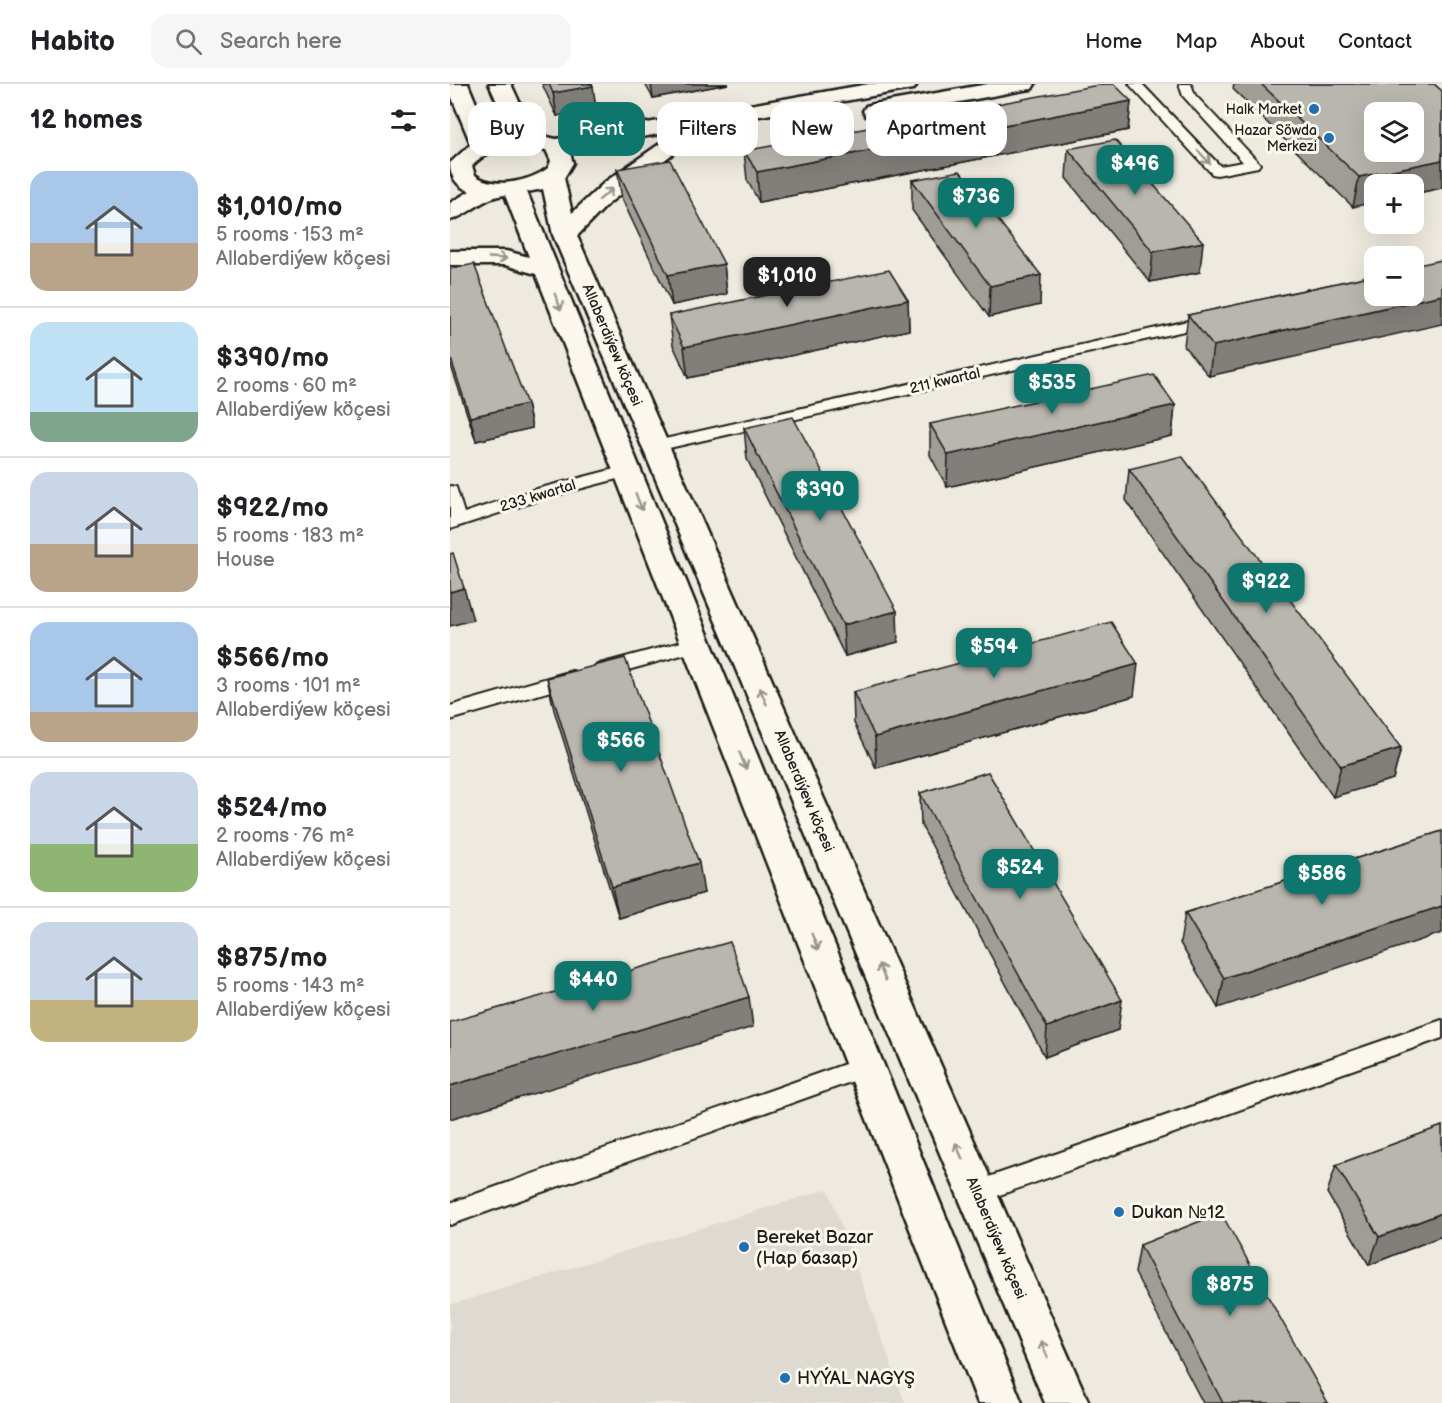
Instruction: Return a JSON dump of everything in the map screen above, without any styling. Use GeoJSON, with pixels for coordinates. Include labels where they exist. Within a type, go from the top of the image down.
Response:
{"type":"FeatureCollection","features":[{"type":"Feature","properties":{"kind":"street"},"geometry":{"type":"LineString","coordinates":[[458,84],[468,109]]}},
{"type":"Feature","properties":{"kind":"street"},"geometry":{"type":"LineString","coordinates":[[500,84],[508,102]]}},
{"type":"Feature","properties":{"kind":"street"},"geometry":{"type":"LineString","coordinates":[[468,155],[460,165],[457,181],[501,188],[528,186],[556,162],[906,84]]}},
{"type":"Feature","properties":{"kind":"street"},"geometry":{"type":"LineString","coordinates":[[854,115],[1023,84]]}},
{"type":"Feature","properties":{"kind":"street"},"geometry":{"type":"LineString","coordinates":[[546,145],[556,162]]}},
{"type":"Feature","properties":{"kind":"street"},"geometry":{"type":"LineString","coordinates":[[556,162],[657,149]]}},
{"type":"Feature","properties":{"kind":"street"},"geometry":{"type":"LineString","coordinates":[[565,235],[580,216],[628,174],[657,156]]}},
{"type":"Feature","properties":{"kind":"street","name":"Allaberdiýew köçesi"},"geometry":{"type":"LineString","coordinates":[[556,162],[565,235],[1067,1403]]}},
{"type":"Feature","properties":{"kind":"street"},"geometry":{"type":"LineString","coordinates":[[450,213],[501,188]]}},
{"type":"Feature","properties":{"kind":"street"},"geometry":{"type":"LineString","coordinates":[[501,188],[545,269],[1000,1403]]}},
{"type":"Feature","properties":{"kind":"street"},"geometry":{"type":"LineString","coordinates":[[450,258],[506,258],[545,269]]}},
{"type":"Feature","properties":{"kind":"lane"},"geometry":{"type":"LineString","coordinates":[[1135,84],[1217,171],[1254,164],[1189,96],[1185,84]]}},
{"type":"Feature","properties":{"kind":"lane","name":"211 kwartal"},"geometry":{"type":"LineString","coordinates":[[656,446],[1223,318]]}},
{"type":"Feature","properties":{"kind":"lane","name":"233 kwartal"},"geometry":{"type":"LineString","coordinates":[[454,522],[539,494],[626,471]]}},
{"type":"Feature","properties":{"kind":"lane"},"geometry":{"type":"LineString","coordinates":[[450,491],[454,522]]}},
{"type":"Feature","properties":{"kind":"lane"},"geometry":{"type":"LineString","coordinates":[[450,713],[696,644]]}},
{"type":"Feature","properties":{"kind":"lane"},"geometry":{"type":"LineString","coordinates":[[977,1192],[1442,1029]]}},
{"type":"Feature","properties":{"kind":"lane"},"geometry":{"type":"LineString","coordinates":[[450,1214],[865,1066]]}},
{"type":"Feature","properties":{"kind":"shaded area","name":"Bereket Bazar (Нар базар)"},"geometry":{"type":"Polygon","coordinates":[[[828,1189],[905,1403],[450,1403],[450,1305],[828,1189]]]}},
{"type":"Feature","properties":{"kind":"building"},"geometry":{"type":"Polygon","coordinates":[[[549,84],[592,84],[593,86],[553,93],[549,84]]]}},
{"type":"Feature","properties":{"kind":"building"},"geometry":{"type":"Polygon","coordinates":[[[1104,84],[1114,84],[1131,101],[1007,125],[1007,102],[1104,84]]]}},
{"type":"Feature","properties":{"kind":"building"},"geometry":{"type":"Polygon","coordinates":[[[1261,84],[1434,84],[1442,91],[1442,160],[1364,174],[1359,177],[1261,84]]]}},
{"type":"Feature","properties":{"kind":"building"},"geometry":{"type":"Polygon","coordinates":[[[866,128],[866,151],[854,154],[854,131],[866,128]]]}},
{"type":"Feature","properties":{"kind":"building"},"geometry":{"type":"Polygon","coordinates":[[[1115,140],[1203,242],[1153,252],[1068,149],[1115,140]]]}},
{"type":"Feature","properties":{"kind":"building"},"geometry":{"type":"Polygon","coordinates":[[[770,146],[770,156],[841,156],[757,172],[747,156],[758,156],[758,148],[770,146]]]}},
{"type":"Feature","properties":{"kind":"building"},"geometry":{"type":"Polygon","coordinates":[[[670,160],[724,264],[668,275],[617,169],[670,160]]]}},
{"type":"Feature","properties":{"kind":"building"},"geometry":{"type":"Polygon","coordinates":[[[960,171],[1041,275],[990,286],[912,180],[960,171]]]}},
{"type":"Feature","properties":{"kind":"building"},"geometry":{"type":"Polygon","coordinates":[[[1442,260],[1442,295],[1424,299],[1424,264],[1442,260]]]}},
{"type":"Feature","properties":{"kind":"building"},"geometry":{"type":"Polygon","coordinates":[[[474,264],[527,404],[470,417],[450,356],[450,269],[474,264]]]}},
{"type":"Feature","properties":{"kind":"building"},"geometry":{"type":"Polygon","coordinates":[[[889,270],[908,300],[684,347],[669,315],[889,270]]]}},
{"type":"Feature","properties":{"kind":"building"},"geometry":{"type":"Polygon","coordinates":[[[1364,277],[1364,306],[1393,306],[1213,346],[1188,315],[1364,277]]]}},
{"type":"Feature","properties":{"kind":"building"},"geometry":{"type":"Polygon","coordinates":[[[1154,375],[1175,405],[948,455],[930,424],[1154,375]]]}},
{"type":"Feature","properties":{"kind":"building"},"geometry":{"type":"Polygon","coordinates":[[[793,417],[897,611],[843,625],[744,428],[793,417]]]}},
{"type":"Feature","properties":{"kind":"building"},"geometry":{"type":"Polygon","coordinates":[[[1182,456],[1401,748],[1341,766],[1129,469],[1182,456]]]}},
{"type":"Feature","properties":{"kind":"building"},"geometry":{"type":"Polygon","coordinates":[[[453,553],[464,588],[450,592],[450,554],[453,553]]]}},
{"type":"Feature","properties":{"kind":"building"},"geometry":{"type":"Polygon","coordinates":[[[1111,622],[1138,664],[875,737],[853,692],[1111,622]]]}},
{"type":"Feature","properties":{"kind":"building"},"geometry":{"type":"Polygon","coordinates":[[[625,658],[699,863],[612,887],[547,678],[625,658]]]}},
{"type":"Feature","properties":{"kind":"building"},"geometry":{"type":"Polygon","coordinates":[[[988,772],[1122,1000],[1047,1027],[920,793],[988,772]]]}},
{"type":"Feature","properties":{"kind":"building"},"geometry":{"type":"Polygon","coordinates":[[[1442,831],[1442,906],[1224,978],[1185,913],[1442,831]]]}},
{"type":"Feature","properties":{"kind":"building"},"geometry":{"type":"Polygon","coordinates":[[[730,942],[749,997],[450,1086],[450,1022],[730,942]]]}},
{"type":"Feature","properties":{"kind":"building"},"geometry":{"type":"Polygon","coordinates":[[[1442,1126],[1442,1213],[1379,1237],[1336,1165],[1442,1126]]]}},
{"type":"Feature","properties":{"kind":"building"},"geometry":{"type":"Polygon","coordinates":[[[1221,1213],[1328,1403],[1223,1403],[1140,1245],[1221,1213]]]}},
{"type":"Feature","properties":{"kind":"place","name":"Halk Market"},"geometry":{"type":"Point","coordinates":[1314,109]}},
{"type":"Feature","properties":{"kind":"place","name":"Hazar Söwda Merkezi"},"geometry":{"type":"Point","coordinates":[1329,138]}},
{"type":"Feature","properties":{"kind":"place","name":"Dukan №12"},"geometry":{"type":"Point","coordinates":[1119,1212]}},
{"type":"Feature","properties":{"kind":"place","name":"Bereket Bazar (Нар базар)"},"geometry":{"type":"Point","coordinates":[744,1247]}},
{"type":"Feature","properties":{"kind":"place","name":"HYÝAL NAGYŞ"},"geometry":{"type":"Point","coordinates":[785,1378]}}]}
